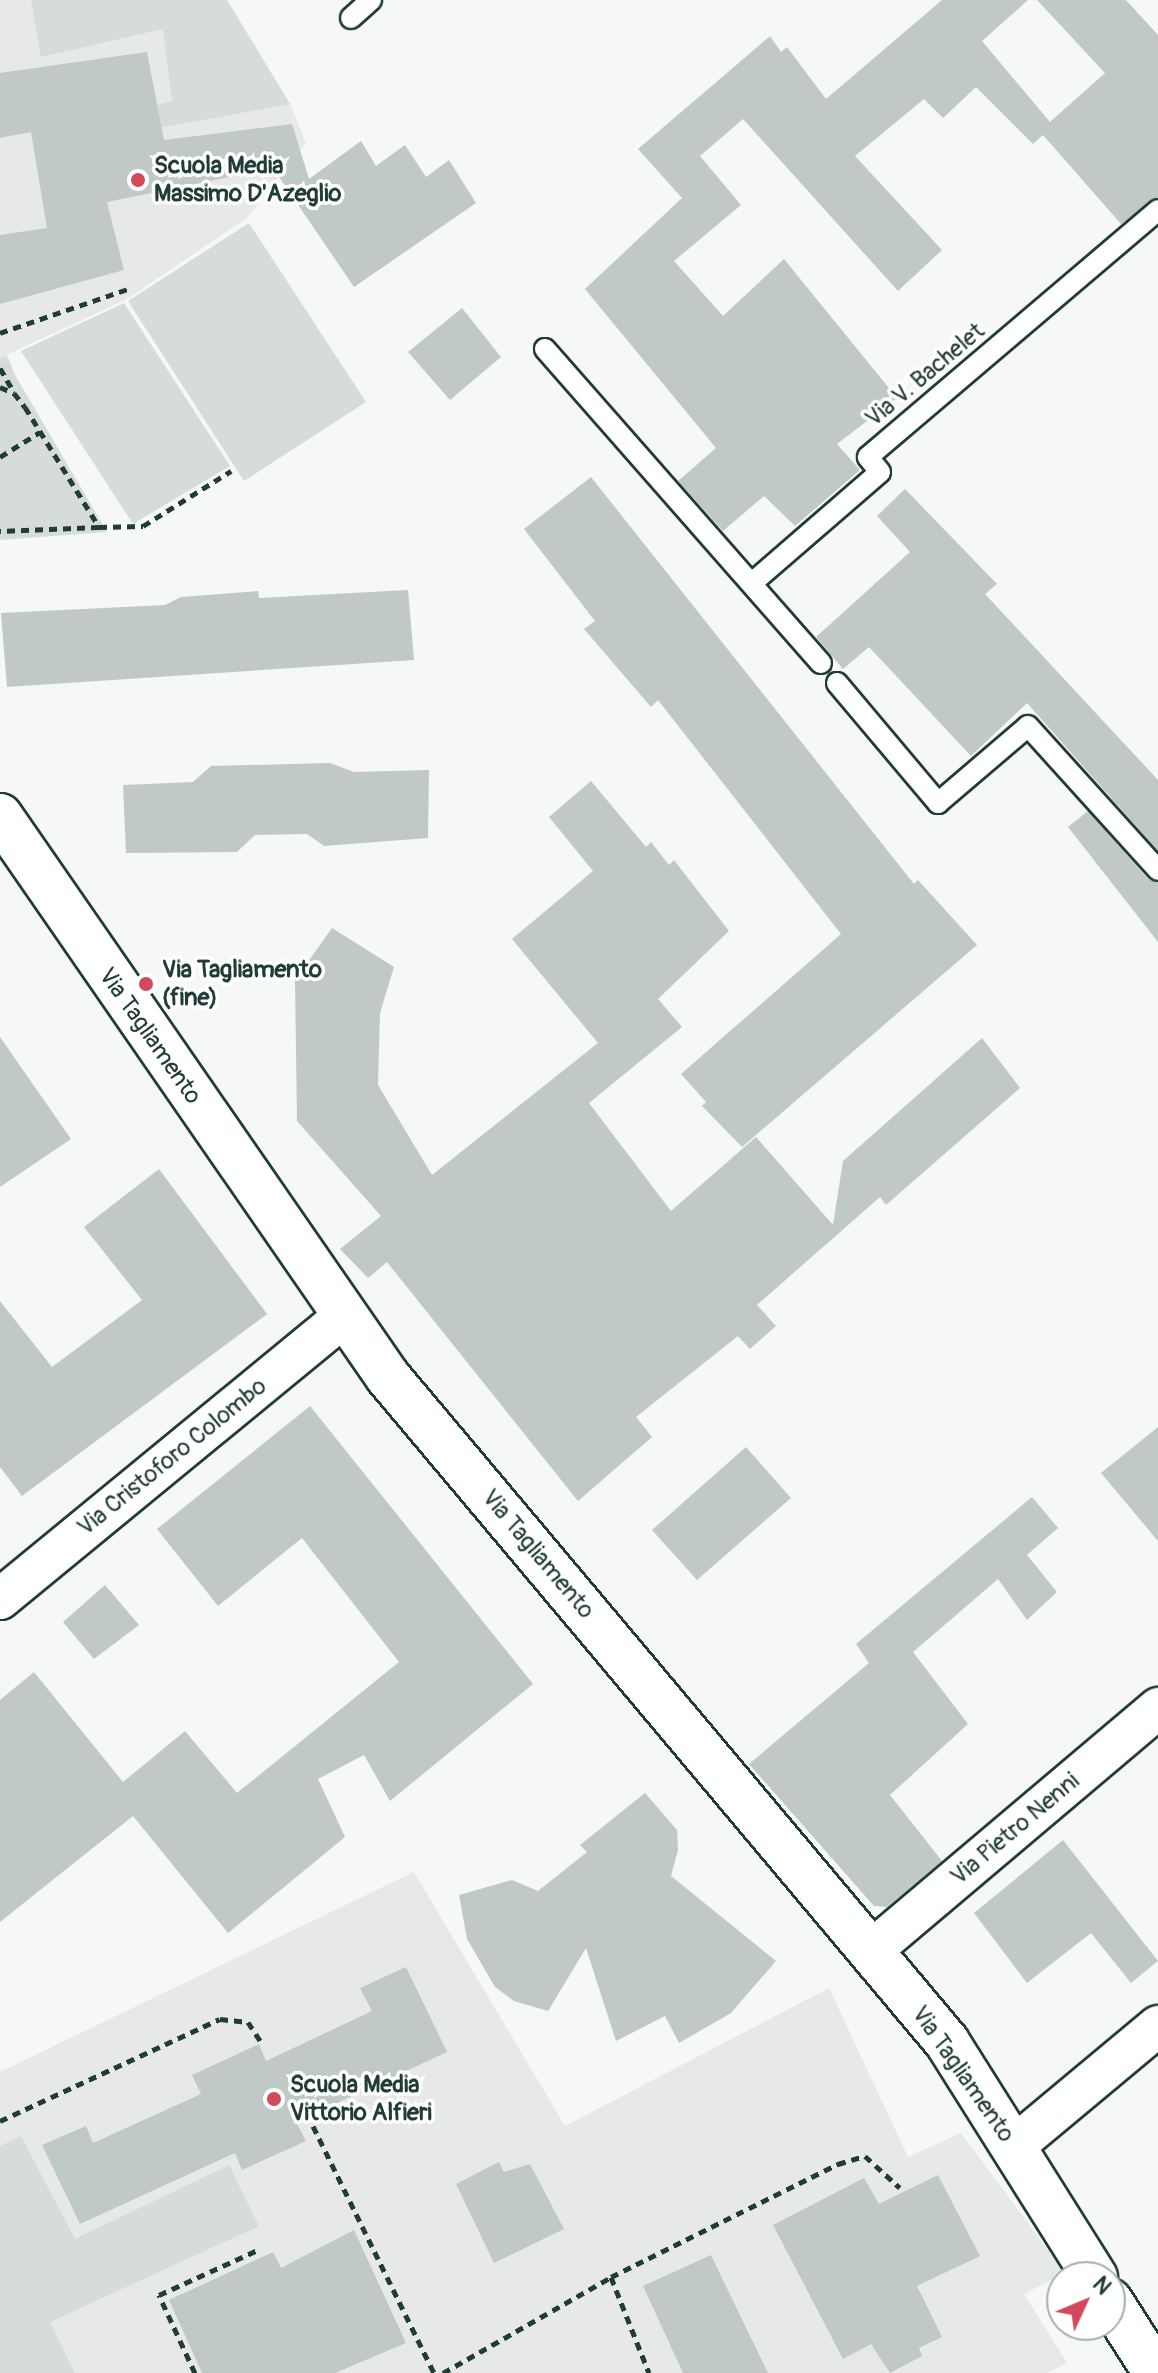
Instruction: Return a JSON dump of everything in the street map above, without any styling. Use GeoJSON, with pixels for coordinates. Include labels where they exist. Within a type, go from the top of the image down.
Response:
{"type":"FeatureCollection","features":[{"type":"Feature","properties":{"kind":"main road","name":"Via Tagliamento"},"geometry":{"type":"LineString","coordinates":[[0,816],[388,1377],[947,2042],[1085,2261]]}},
{"type":"Feature","properties":{"kind":"main road"},"geometry":{"type":"LineString","coordinates":[[1126,2326],[1156,2373]]}},
{"type":"Feature","properties":{"kind":"street","name":"Via Cristoforo Colombo"},"geometry":{"type":"LineString","coordinates":[[5,1584],[344,1316]]}},
{"type":"Feature","properties":{"kind":"street","name":"Via Pietro Nenni"},"geometry":{"type":"LineString","coordinates":[[872,1950],[1158,1708]]}},
{"type":"Feature","properties":{"kind":"street"},"geometry":{"type":"LineString","coordinates":[[1013,2147],[1158,2026]]}},
{"type":"Feature","properties":{"kind":"lane"},"geometry":{"type":"LineString","coordinates":[[351,18],[371,0]]}},
{"type":"Feature","properties":{"kind":"lane","name":"Via V. Bachelet"},"geometry":{"type":"LineString","coordinates":[[752,583],[880,472],[868,457],[1158,210]]}},
{"type":"Feature","properties":{"kind":"lane"},"geometry":{"type":"LineString","coordinates":[[545,349],[821,663]]}},
{"type":"Feature","properties":{"kind":"lane"},"geometry":{"type":"LineString","coordinates":[[837,683],[938,803],[1028,726],[1158,870]]}},
{"type":"Feature","properties":{"kind":"path"},"geometry":{"type":"LineString","coordinates":[[0,333],[131,288]]}},
{"type":"Feature","properties":{"kind":"path"},"geometry":{"type":"LineString","coordinates":[[0,368],[99,527]]}},
{"type":"Feature","properties":{"kind":"path"},"geometry":{"type":"LineString","coordinates":[[0,387],[14,393]]}},
{"type":"Feature","properties":{"kind":"path"},"geometry":{"type":"LineString","coordinates":[[0,457],[40,432]]}},
{"type":"Feature","properties":{"kind":"path"},"geometry":{"type":"LineString","coordinates":[[0,531],[143,526],[231,471]]}},
{"type":"Feature","properties":{"kind":"path"},"geometry":{"type":"LineString","coordinates":[[0,2121],[220,2019],[248,2022],[263,2045]]}},
{"type":"Feature","properties":{"kind":"path"},"geometry":{"type":"LineString","coordinates":[[313,2126],[434,2373]]}},
{"type":"Feature","properties":{"kind":"path"},"geometry":{"type":"LineString","coordinates":[[443,2373],[611,2277],[838,2164],[865,2156],[900,2188]]}},
{"type":"Feature","properties":{"kind":"path"},"geometry":{"type":"LineString","coordinates":[[195,2373],[159,2295],[260,2249]]}},
{"type":"Feature","properties":{"kind":"path"},"geometry":{"type":"LineString","coordinates":[[611,2277],[649,2373]]}},
{"type":"Feature","properties":{"kind":"shaded area","name":"Scuola Media Massimo D'Azeglio"},"geometry":{"type":"Polygon","coordinates":[[[0,0],[227,0],[290,104],[306,143],[247,218],[127,299],[0,358],[0,0]]]}},
{"type":"Feature","properties":{"kind":"shaded area"},"geometry":{"type":"Polygon","coordinates":[[[31,0],[227,0],[290,104],[125,134],[119,116],[172,101],[163,29],[41,57],[31,0]]]}},
{"type":"Feature","properties":{"kind":"shaded area"},"geometry":{"type":"Polygon","coordinates":[[[249,223],[366,402],[244,481],[128,301],[249,223]]]}},
{"type":"Feature","properties":{"kind":"shaded area"},"geometry":{"type":"Polygon","coordinates":[[[124,303],[230,466],[133,524],[21,351],[124,303]]]}},
{"type":"Feature","properties":{"kind":"shaded area"},"geometry":{"type":"Polygon","coordinates":[[[7,355],[15,375],[107,532],[0,540],[0,358],[7,355]]]}},
{"type":"Feature","properties":{"kind":"shaded area","name":"Scuola Media Vittorio Alfieri"},"geometry":{"type":"Polygon","coordinates":[[[414,1872],[565,2126],[829,1988],[908,2157],[961,2133],[1056,2261],[1046,2261],[1046,2283],[1024,2294],[1046,2329],[1046,2341],[1053,2341],[1067,2363],[1047,2373],[0,2373],[0,2072],[414,1872]]]}},
{"type":"Feature","properties":{"kind":"shaded area"},"geometry":{"type":"Polygon","coordinates":[[[21,2136],[75,2239],[229,2165],[259,2226],[50,2322],[75,2373],[0,2373],[0,2146],[21,2136]]]}},
{"type":"Feature","properties":{"kind":"building"},"geometry":{"type":"Polygon","coordinates":[[[942,0],[1028,0],[982,41],[1050,122],[1105,73],[1037,0],[1126,0],[1158,35],[1158,197],[1121,224],[1043,135],[1033,144],[976,87],[943,118],[924,99],[855,156],[942,250],[898,291],[743,119],[700,156],[741,205],[674,261],[723,316],[784,259],[897,398],[837,444],[860,470],[795,526],[764,496],[723,531],[678,481],[716,448],[585,289],[682,198],[638,149],[770,36],[781,52],[787,47],[826,99],[942,0]]]}},
{"type":"Feature","properties":{"kind":"building"},"geometry":{"type":"Polygon","coordinates":[[[147,52],[164,140],[292,124],[309,179],[361,141],[376,166],[405,145],[426,177],[449,160],[476,203],[354,287],[273,168],[107,202],[124,270],[0,304],[0,235],[47,228],[31,132],[0,138],[0,73],[147,52]]]}},
{"type":"Feature","properties":{"kind":"building"},"geometry":{"type":"Polygon","coordinates":[[[462,308],[501,357],[450,400],[408,352],[462,308]]]}},
{"type":"Feature","properties":{"kind":"building"},"geometry":{"type":"Polygon","coordinates":[[[591,477],[914,884],[918,880],[977,945],[742,1147],[702,1106],[706,1102],[681,1074],[841,934],[658,700],[651,707],[584,629],[595,621],[524,529],[591,477]]]}},
{"type":"Feature","properties":{"kind":"building"},"geometry":{"type":"Polygon","coordinates":[[[905,489],[997,584],[985,594],[1158,780],[1158,851],[1027,703],[971,756],[869,647],[843,669],[816,637],[910,552],[877,516],[905,489]]]}},
{"type":"Feature","properties":{"kind":"building"},"geometry":{"type":"Polygon","coordinates":[[[408,590],[414,660],[7,687],[1,613],[165,605],[181,597],[258,591],[259,598],[408,590]]]}},
{"type":"Feature","properties":{"kind":"building"},"geometry":{"type":"Polygon","coordinates":[[[330,763],[354,772],[429,770],[428,838],[324,846],[307,834],[255,835],[237,852],[126,853],[123,785],[193,782],[211,766],[330,763]]]}},
{"type":"Feature","properties":{"kind":"building"},"geometry":{"type":"Polygon","coordinates":[[[591,781],[646,847],[651,842],[669,865],[674,860],[729,931],[658,999],[682,1027],[589,1103],[671,1211],[756,1137],[833,1225],[843,1161],[982,1038],[1020,1088],[886,1205],[880,1197],[757,1305],[776,1326],[750,1349],[738,1336],[636,1417],[652,1437],[578,1501],[387,1262],[368,1278],[340,1249],[381,1216],[297,1121],[295,980],[332,928],[394,967],[380,1013],[378,1085],[432,1175],[598,1043],[512,939],[593,871],[549,817],[591,781]]]}},
{"type":"Feature","properties":{"kind":"building"},"geometry":{"type":"Polygon","coordinates":[[[1088,811],[1148,879],[1158,883],[1158,942],[1068,827],[1088,811]]]}},
{"type":"Feature","properties":{"kind":"building"},"geometry":{"type":"Polygon","coordinates":[[[0,1037],[71,1139],[0,1187],[0,1037]]]}},
{"type":"Feature","properties":{"kind":"building"},"geometry":{"type":"Polygon","coordinates":[[[159,1169],[267,1314],[22,1496],[0,1467],[0,1301],[52,1367],[142,1300],[84,1227],[159,1169]]]}},
{"type":"Feature","properties":{"kind":"building"},"geometry":{"type":"Polygon","coordinates":[[[310,1406],[533,1684],[390,1801],[364,1755],[318,1779],[345,1837],[228,1933],[133,1816],[0,1922],[0,1700],[34,1672],[123,1782],[185,1731],[237,1793],[399,1662],[302,1538],[218,1606],[157,1529],[310,1406]]]}},
{"type":"Feature","properties":{"kind":"building"},"geometry":{"type":"Polygon","coordinates":[[[1158,1427],[1158,1541],[1101,1473],[1158,1427]]]}},
{"type":"Feature","properties":{"kind":"building"},"geometry":{"type":"Polygon","coordinates":[[[746,1447],[791,1498],[697,1580],[652,1530],[746,1447]]]}},
{"type":"Feature","properties":{"kind":"building"},"geometry":{"type":"Polygon","coordinates":[[[1032,1497],[1058,1528],[1027,1555],[1057,1592],[1027,1620],[998,1579],[913,1652],[968,1724],[890,1795],[942,1861],[887,1907],[874,1906],[749,1764],[869,1663],[856,1644],[1032,1497]]]}},
{"type":"Feature","properties":{"kind":"building"},"geometry":{"type":"Polygon","coordinates":[[[105,1585],[139,1625],[94,1659],[63,1622],[105,1585]]]}},
{"type":"Feature","properties":{"kind":"building"},"geometry":{"type":"Polygon","coordinates":[[[645,1793],[677,1830],[678,1850],[671,1876],[776,1961],[731,2013],[679,2043],[665,2016],[616,2041],[586,1948],[548,2011],[514,2001],[495,1987],[467,1939],[459,1895],[512,1880],[538,1891],[587,1852],[580,1845],[645,1793]]]}},
{"type":"Feature","properties":{"kind":"building"},"geometry":{"type":"Polygon","coordinates":[[[1063,1840],[1158,1961],[1131,1983],[1091,1933],[1027,1983],[974,1913],[1063,1840]]]}},
{"type":"Feature","properties":{"kind":"building"},"geometry":{"type":"Polygon","coordinates":[[[406,1967],[447,2052],[296,2122],[306,2141],[242,2170],[235,2153],[80,2224],[42,2145],[86,2126],[93,2143],[201,2094],[192,2075],[259,2044],[266,2061],[372,2011],[360,1988],[406,1967]]]}},
{"type":"Feature","properties":{"kind":"building"},"geometry":{"type":"Polygon","coordinates":[[[499,2162],[504,2172],[530,2164],[564,2229],[494,2263],[456,2184],[499,2162]]]}},
{"type":"Feature","properties":{"kind":"building"},"geometry":{"type":"Polygon","coordinates":[[[938,2175],[980,2256],[917,2286],[942,2337],[919,2348],[922,2356],[890,2373],[871,2344],[843,2359],[773,2225],[864,2178],[879,2204],[938,2175]]]}},
{"type":"Feature","properties":{"kind":"building"},"geometry":{"type":"Polygon","coordinates":[[[354,2230],[406,2343],[335,2373],[202,2373],[169,2300],[273,2252],[281,2268],[354,2230]]]}},
{"type":"Feature","properties":{"kind":"building"},"geometry":{"type":"Polygon","coordinates":[[[711,2255],[768,2373],[683,2373],[643,2286],[711,2255]]]}},
{"type":"Feature","properties":{"kind":"place","name":"Scuola Media Massimo D'Azeglio"},"geometry":{"type":"Point","coordinates":[138,180]}},
{"type":"Feature","properties":{"kind":"place","name":"Via Tagliamento (fine)"},"geometry":{"type":"Point","coordinates":[146,984]}},
{"type":"Feature","properties":{"kind":"place","name":"Scuola Media Vittorio Alfieri"},"geometry":{"type":"Point","coordinates":[274,2099]}}]}
